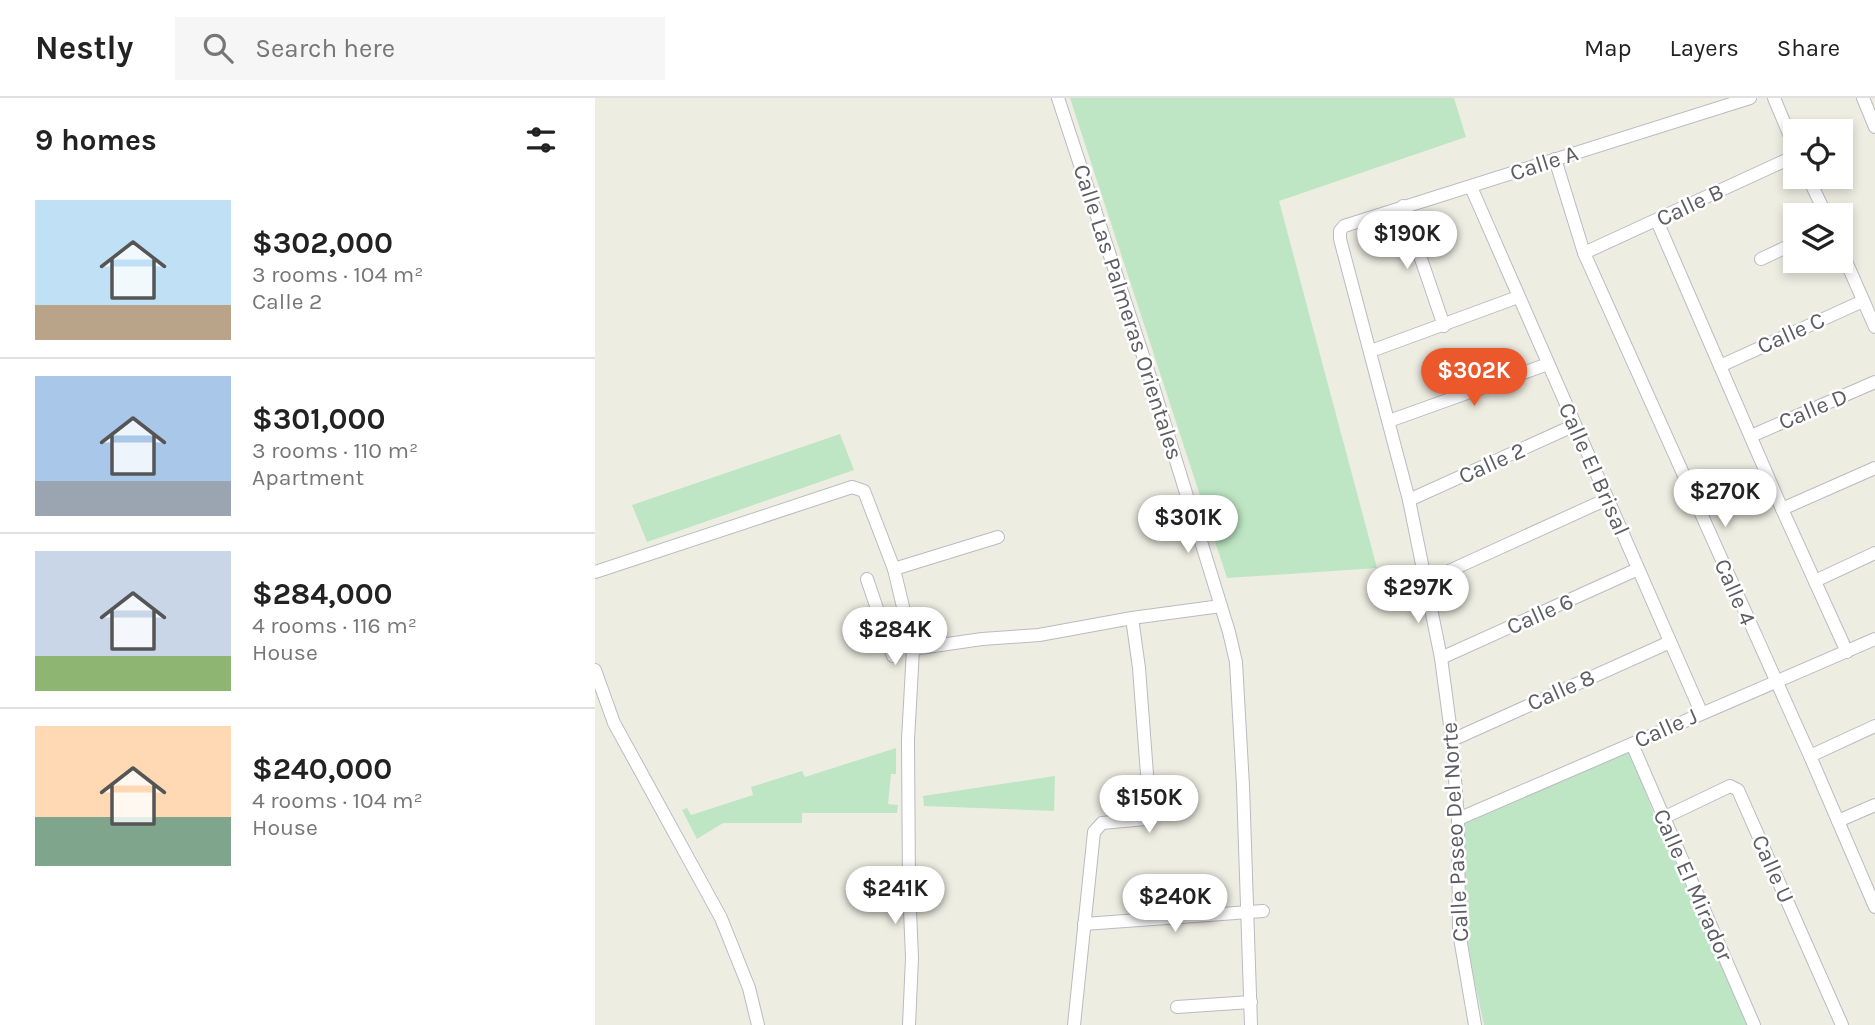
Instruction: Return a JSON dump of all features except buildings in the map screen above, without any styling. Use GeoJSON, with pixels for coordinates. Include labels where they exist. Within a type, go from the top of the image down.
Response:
{"type":"FeatureCollection","features":[{"type":"Feature","properties":{"kind":"street","name":"Calle Las Palmeras Orientales"},"geometry":{"type":"LineString","coordinates":[[1058,98],[1153,383],[1236,662],[1251,1025]]}},
{"type":"Feature","properties":{"kind":"street","name":"Calle A"},"geometry":{"type":"LineString","coordinates":[[1340,231],[1344,226],[1403,206],[1750,98]]}},
{"type":"Feature","properties":{"kind":"street"},"geometry":{"type":"LineString","coordinates":[[1774,98],[1783,119]]}},
{"type":"Feature","properties":{"kind":"street"},"geometry":{"type":"LineString","coordinates":[[1863,98],[1875,127]]}},
{"type":"Feature","properties":{"kind":"street","name":"Calle 4"},"geometry":{"type":"LineString","coordinates":[[1555,159],[1584,253],[1874,901]]}},
{"type":"Feature","properties":{"kind":"street","name":"Calle B"},"geometry":{"type":"LineString","coordinates":[[1584,253],[1783,162]]}},
{"type":"Feature","properties":{"kind":"street","name":"Calle El Brisal"},"geometry":{"type":"LineString","coordinates":[[1471,187],[1702,712]]}},
{"type":"Feature","properties":{"kind":"street"},"geometry":{"type":"LineString","coordinates":[[1403,206],[1444,326]]}},
{"type":"Feature","properties":{"kind":"street"},"geometry":{"type":"LineString","coordinates":[[1657,221],[1847,652]]}},
{"type":"Feature","properties":{"kind":"street","name":"Calle Paseo Del Norte"},"geometry":{"type":"LineString","coordinates":[[1340,231],[1409,500],[1441,658],[1452,740],[1458,819],[1459,932],[1475,1025]]}},
{"type":"Feature","properties":{"kind":"street"},"geometry":{"type":"LineString","coordinates":[[1761,259],[1783,249]]}},
{"type":"Feature","properties":{"kind":"street"},"geometry":{"type":"LineString","coordinates":[[1851,273],[1875,327]]}},
{"type":"Feature","properties":{"kind":"street"},"geometry":{"type":"LineString","coordinates":[[1371,351],[1518,297]]}},
{"type":"Feature","properties":{"kind":"street","name":"Calle C"},"geometry":{"type":"LineString","coordinates":[[1720,366],[1863,301]]}},
{"type":"Feature","properties":{"kind":"street"},"geometry":{"type":"LineString","coordinates":[[1388,421],[1548,365]]}},
{"type":"Feature","properties":{"kind":"street","name":"Calle D"},"geometry":{"type":"LineString","coordinates":[[1751,436],[1875,382]]}},
{"type":"Feature","properties":{"kind":"street","name":"Calle 2"},"geometry":{"type":"LineString","coordinates":[[1409,500],[1575,425]]}},
{"type":"Feature","properties":{"kind":"street"},"geometry":{"type":"LineString","coordinates":[[1782,509],[1875,468]]}},
{"type":"Feature","properties":{"kind":"street"},"geometry":{"type":"LineString","coordinates":[[595,572],[852,487],[864,491],[894,569],[913,649],[908,740],[912,958],[909,1025]]}},
{"type":"Feature","properties":{"kind":"street"},"geometry":{"type":"LineString","coordinates":[[1427,582],[1607,499]]}},
{"type":"Feature","properties":{"kind":"street"},"geometry":{"type":"LineString","coordinates":[[894,569],[997,537]]}},
{"type":"Feature","properties":{"kind":"street"},"geometry":{"type":"LineString","coordinates":[[1815,581],[1875,553]]}},
{"type":"Feature","properties":{"kind":"street","name":"Calle 6"},"geometry":{"type":"LineString","coordinates":[[1441,658],[1638,569]]}},
{"type":"Feature","properties":{"kind":"street"},"geometry":{"type":"LineString","coordinates":[[867,579],[893,656]]}},
{"type":"Feature","properties":{"kind":"street"},"geometry":{"type":"LineString","coordinates":[[913,649],[1039,635],[1132,618],[1221,606]]}},
{"type":"Feature","properties":{"kind":"street"},"geometry":{"type":"LineString","coordinates":[[1074,1025],[1094,832],[1102,823],[1145,818],[1150,814],[1140,681],[1132,618]]}},
{"type":"Feature","properties":{"kind":"street","name":"Calle J"},"geometry":{"type":"LineString","coordinates":[[1458,819],[1875,639]]}},
{"type":"Feature","properties":{"kind":"street","name":"Calle 8"},"geometry":{"type":"LineString","coordinates":[[1452,740],[1670,642]]}},
{"type":"Feature","properties":{"kind":"street"},"geometry":{"type":"LineString","coordinates":[[595,670],[614,723],[721,918],[749,988],[758,1025]]}},
{"type":"Feature","properties":{"kind":"street"},"geometry":{"type":"LineString","coordinates":[[1810,756],[1875,726]]}},
{"type":"Feature","properties":{"kind":"street","name":"Calle El Mirador"},"geometry":{"type":"LineString","coordinates":[[1632,744],[1754,1025]]}},
{"type":"Feature","properties":{"kind":"street","name":"Calle U"},"geometry":{"type":"LineString","coordinates":[[1663,818],[1730,786],[1738,790],[1842,1025]]}},
{"type":"Feature","properties":{"kind":"street"},"geometry":{"type":"LineString","coordinates":[[1838,821],[1875,805]]}},
{"type":"Feature","properties":{"kind":"street"},"geometry":{"type":"LineString","coordinates":[[1084,924],[1263,911]]}},
{"type":"Feature","properties":{"kind":"street"},"geometry":{"type":"LineString","coordinates":[[1177,1007],[1251,1002]]}},
{"type":"Feature","properties":{"kind":"green space"},"geometry":{"type":"Polygon","coordinates":[[[1070,98],[1454,98],[1466,137],[1279,201],[1377,568],[1227,578],[1070,98]]]}},
{"type":"Feature","properties":{"kind":"green space"},"geometry":{"type":"Polygon","coordinates":[[[840,434],[854,470],[647,542],[632,505],[840,434]]]}},
{"type":"Feature","properties":{"kind":"green space"},"geometry":{"type":"Polygon","coordinates":[[[896,748],[896,774],[891,774],[888,804],[898,805],[897,813],[802,813],[802,823],[723,823],[697,839],[682,810],[687,808],[691,815],[753,795],[751,787],[802,771],[805,777],[896,748]]]}},
{"type":"Feature","properties":{"kind":"green space"},"geometry":{"type":"Polygon","coordinates":[[[1630,751],[1656,820],[1749,1025],[1484,1025],[1466,929],[1464,824],[1630,751]]]}},
{"type":"Feature","properties":{"kind":"green space"},"geometry":{"type":"Polygon","coordinates":[[[1055,776],[1054,811],[924,806],[923,796],[1055,776]]]}}]}
